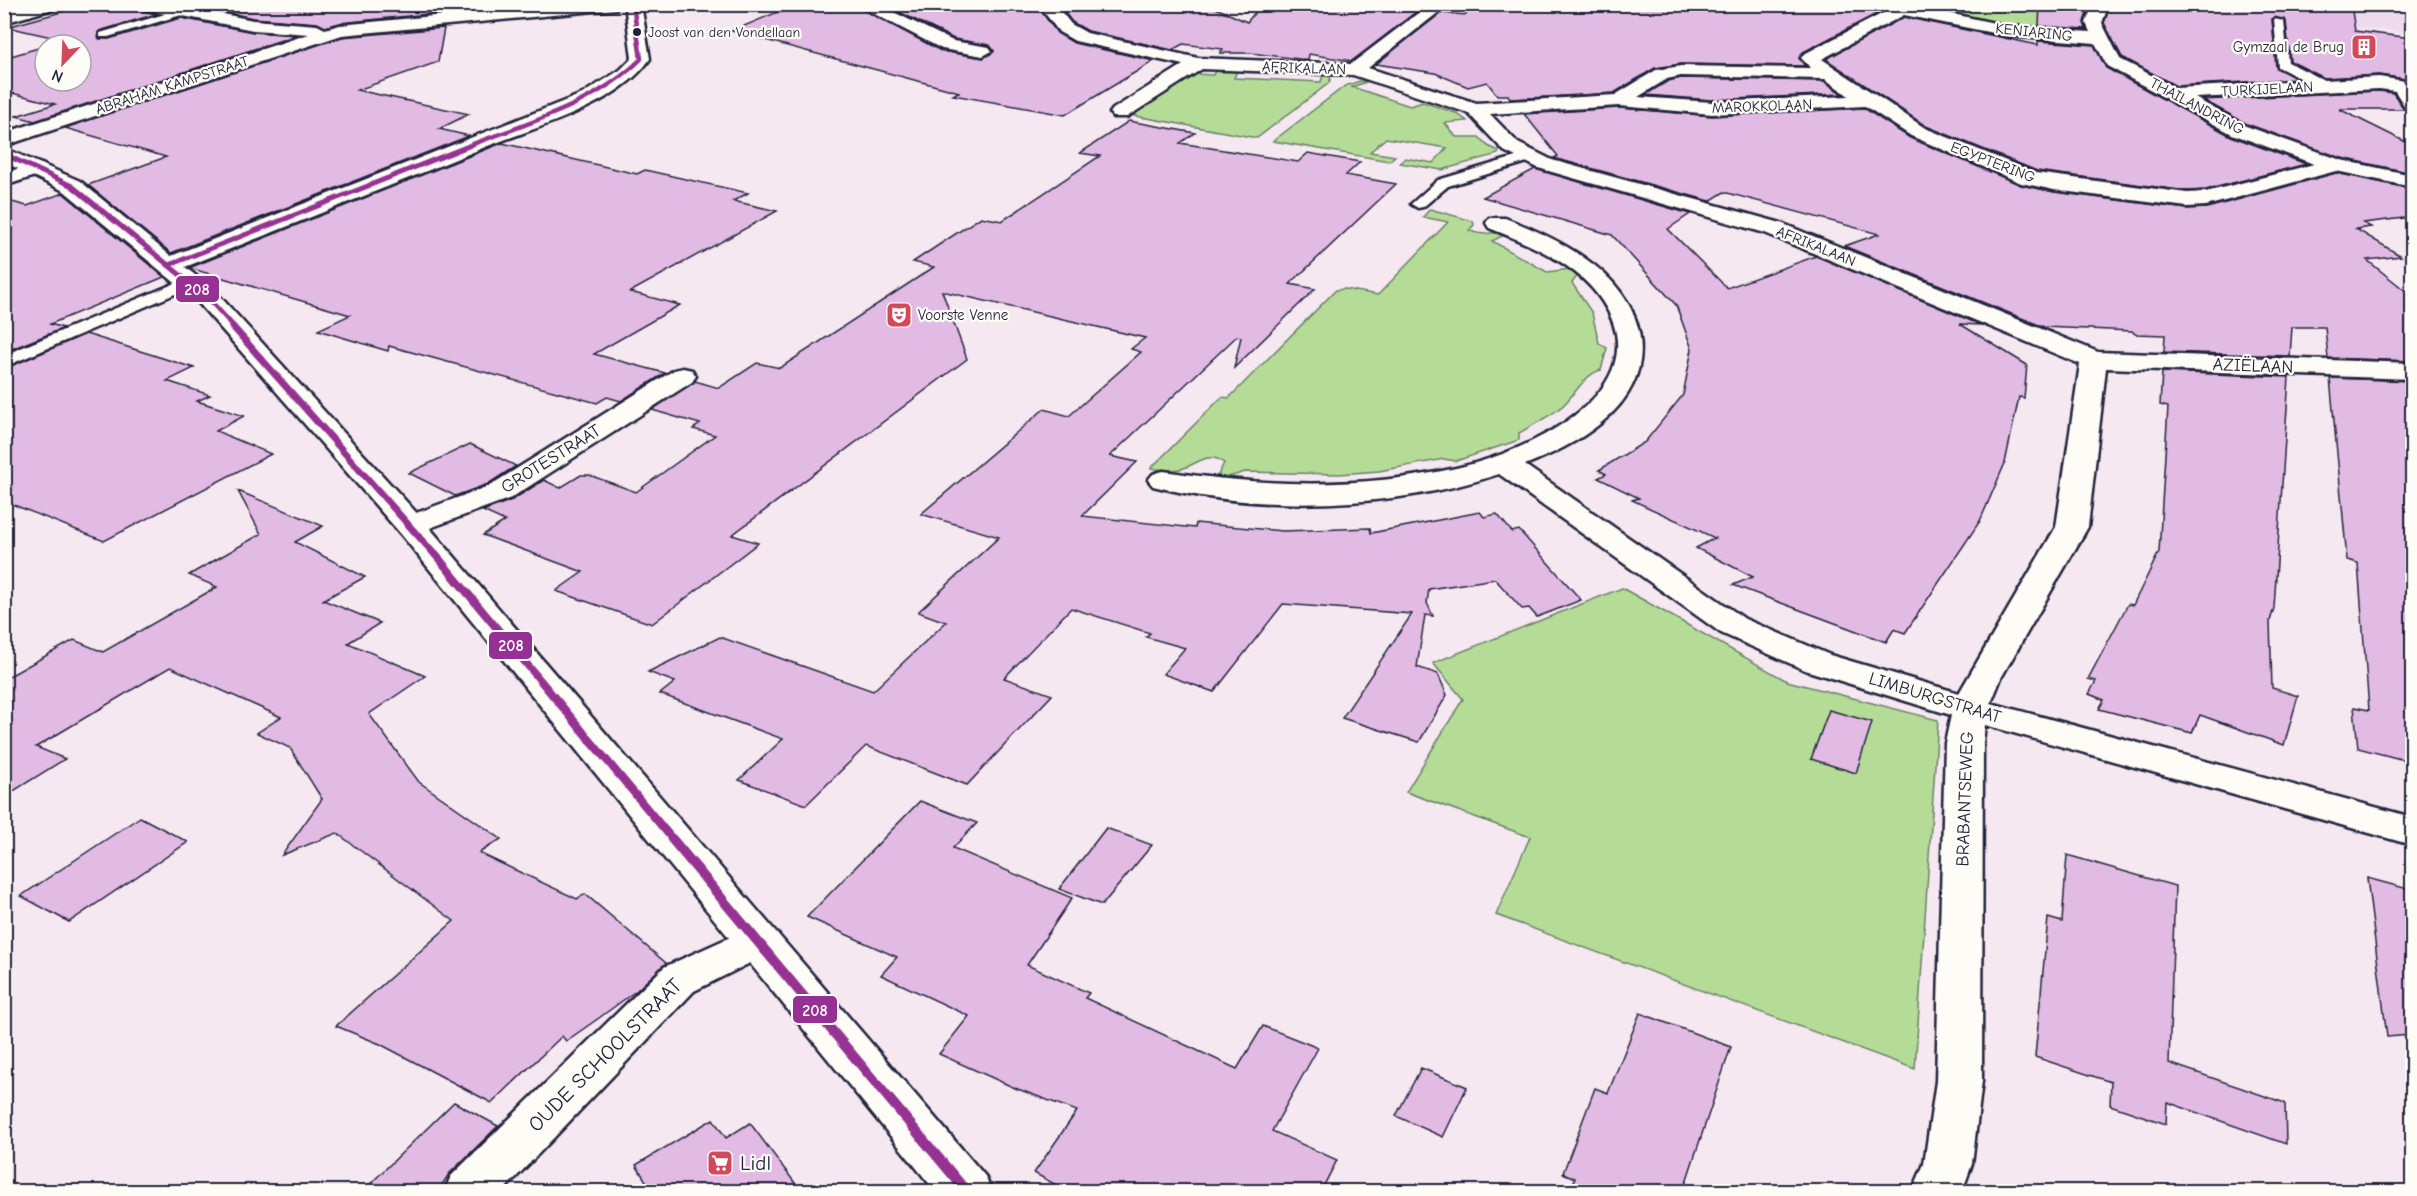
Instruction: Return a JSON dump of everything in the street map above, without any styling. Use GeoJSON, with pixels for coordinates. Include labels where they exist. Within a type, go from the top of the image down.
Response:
{"type":"FeatureCollection","features":[{"type":"Feature","properties":{"kind":"street"},"geometry":{"type":"LineString","coordinates":[[4,18],[54,4]]}},
{"type":"Feature","properties":{"kind":"street","name":"ABRAHAM KAMPSTRAAT"},"geometry":{"type":"LineString","coordinates":[[188,12],[253,25],[300,30],[340,30],[616,4]]}},
{"type":"Feature","properties":{"kind":"street"},"geometry":{"type":"LineString","coordinates":[[180,274],[397,176],[611,86],[641,59],[633,4]]}},
{"type":"Feature","properties":{"kind":"street"},"geometry":{"type":"LineString","coordinates":[[863,4],[948,45],[983,51]]}},
{"type":"Feature","properties":{"kind":"street","name":"AFRIKALAAN"},"geometry":{"type":"LineString","coordinates":[[1046,4],[1072,34],[1198,63],[1355,70],[1475,109],[1501,138],[1529,157],[1577,173],[1773,228],[2094,360]]}},
{"type":"Feature","properties":{"kind":"street"},"geometry":{"type":"LineString","coordinates":[[1355,70],[1441,4]]}},
{"type":"Feature","properties":{"kind":"street","name":"THAILANDRING"},"geometry":{"type":"LineString","coordinates":[[2101,4],[2094,23],[2113,62],[2239,130],[2336,165],[2412,181]]}},
{"type":"Feature","properties":{"kind":"street"},"geometry":{"type":"LineString","coordinates":[[4,6],[30,11]]}},
{"type":"Feature","properties":{"kind":"street","name":"KENIARING"},"geometry":{"type":"LineString","coordinates":[[1900,7],[2008,31],[2101,38]]}},
{"type":"Feature","properties":{"kind":"street","name":"EGYPTERING"},"geometry":{"type":"LineString","coordinates":[[1900,7],[1813,54],[1810,58],[1829,74],[1918,132],[2029,177],[2054,184],[2187,200],[2206,199],[2336,165]]}},
{"type":"Feature","properties":{"kind":"street","name":"ABRAHAM KAMPSTRAAT"},"geometry":{"type":"LineString","coordinates":[[4,140],[340,30]]}},
{"type":"Feature","properties":{"kind":"street"},"geometry":{"type":"LineString","coordinates":[[1120,113],[1198,63]]}},
{"type":"Feature","properties":{"kind":"street","name":"MAROKKOLAAN"},"geometry":{"type":"LineString","coordinates":[[1619,100],[1662,74],[1681,71],[1829,74]]}},
{"type":"Feature","properties":{"kind":"street","name":"TURKIJELAAN"},"geometry":{"type":"LineString","coordinates":[[2172,94],[2326,86],[2405,86]]}},
{"type":"Feature","properties":{"kind":"street","name":"MAROKKOLAAN"},"geometry":{"type":"LineString","coordinates":[[1475,109],[1619,100],[1650,106],[1735,110],[1868,99]]}},
{"type":"Feature","properties":{"kind":"street"},"geometry":{"type":"LineString","coordinates":[[4,154],[72,186],[206,296],[411,526],[967,1191]]}},
{"type":"Feature","properties":{"kind":"street"},"geometry":{"type":"LineString","coordinates":[[4,180],[37,169]]}},
{"type":"Feature","properties":{"kind":"street"},"geometry":{"type":"LineString","coordinates":[[1163,480],[1212,488],[1315,494],[1416,485],[1504,464],[1540,449],[1570,432],[1594,414],[1612,395],[1624,375],[1630,355],[1629,335],[1623,316],[1596,279],[1553,248],[1497,223]]}},
{"type":"Feature","properties":{"kind":"street","name":"AZIËLAAN"},"geometry":{"type":"LineString","coordinates":[[2094,360],[2412,371]]}},
{"type":"Feature","properties":{"kind":"street","name":"BRABANTSEWEG"},"geometry":{"type":"LineString","coordinates":[[1937,1191],[1948,1164],[1959,1081],[1964,743],[1970,709],[1983,678],[2072,527],[2094,360]]}},
{"type":"Feature","properties":{"kind":"street","name":"GROTESTRAAT"},"geometry":{"type":"LineString","coordinates":[[411,526],[500,492],[682,376]]}},
{"type":"Feature","properties":{"kind":"street","name":"LIMBURGSTRAAT"},"geometry":{"type":"LineString","coordinates":[[1504,464],[1733,626],[1770,646],[1814,663],[1970,709],[2412,831]]}},
{"type":"Feature","properties":{"kind":"street","name":"OUDE SCHOOLSTRAAT"},"geometry":{"type":"LineString","coordinates":[[469,1191],[679,979],[757,940]]}},
{"type":"Feature","properties":{"kind":"lane"},"geometry":{"type":"LineString","coordinates":[[131,4],[169,12],[188,12]]}},
{"type":"Feature","properties":{"kind":"lane","name":"ABRAHAM KAMPSTRAAT"},"geometry":{"type":"LineString","coordinates":[[104,34],[213,4]]}},
{"type":"Feature","properties":{"kind":"lane","name":"TURKIJELAAN"},"geometry":{"type":"LineString","coordinates":[[2278,21],[2282,64],[2326,86]]}},
{"type":"Feature","properties":{"kind":"lane","name":"TURKIJELAAN"},"geometry":{"type":"LineString","coordinates":[[2405,86],[2412,107]]}},
{"type":"Feature","properties":{"kind":"lane"},"geometry":{"type":"LineString","coordinates":[[1418,204],[1443,183],[1529,157]]}},
{"type":"Feature","properties":{"kind":"lane"},"geometry":{"type":"LineString","coordinates":[[4,362],[180,274]]}},
{"type":"Feature","properties":{"kind":"shaded area"},"geometry":{"type":"Polygon","coordinates":[[[2165,5],[2412,5],[2412,33],[2334,25],[2165,5]]]}},
{"type":"Feature","properties":{"kind":"green space"},"geometry":{"type":"Polygon","coordinates":[[[1906,5],[2093,5],[2090,32],[2008,29],[1906,5]]]}},
{"type":"Feature","properties":{"kind":"green space"},"geometry":{"type":"Polygon","coordinates":[[[1215,70],[1237,71],[1234,78],[1321,82],[1323,75],[1331,76],[1329,83],[1257,138],[1130,115],[1194,74],[1213,75],[1215,70]]]}},
{"type":"Feature","properties":{"kind":"green space"},"geometry":{"type":"Polygon","coordinates":[[[1360,81],[1366,82],[1352,87],[1410,106],[1423,102],[1456,113],[1467,121],[1445,123],[1456,137],[1479,137],[1488,146],[1499,151],[1498,154],[1442,170],[1400,163],[1405,158],[1433,163],[1447,148],[1386,138],[1370,152],[1395,156],[1389,161],[1273,141],[1345,86],[1360,81]]]}},
{"type":"Feature","properties":{"kind":"green space"},"geometry":{"type":"Polygon","coordinates":[[[1430,209],[1473,221],[1474,225],[1469,230],[1474,232],[1508,233],[1492,241],[1547,272],[1570,269],[1578,275],[1572,283],[1592,313],[1599,343],[1607,348],[1601,370],[1589,376],[1560,408],[1519,433],[1519,440],[1456,461],[1444,459],[1379,471],[1339,474],[1245,472],[1222,479],[1218,475],[1224,463],[1213,458],[1204,459],[1180,469],[1151,468],[1222,397],[1229,398],[1336,290],[1345,289],[1378,295],[1448,222],[1423,217],[1430,209]]]}},
{"type":"Feature","properties":{"kind":"green space"},"geometry":{"type":"Polygon","coordinates":[[[1622,588],[1787,681],[1938,720],[1915,1069],[1496,915],[1530,837],[1406,792],[1463,699],[1433,663],[1622,588]]]}},
{"type":"Feature","properties":{"kind":"building"},"geometry":{"type":"Polygon","coordinates":[[[90,4],[113,4],[156,14],[99,31],[100,39],[109,39],[181,18],[253,32],[297,35],[35,121],[16,116],[55,104],[4,91],[4,58],[33,50],[33,93],[93,93],[93,33],[34,33],[7,27],[90,4]]]}},
{"type":"Feature","properties":{"kind":"building"},"geometry":{"type":"Polygon","coordinates":[[[250,4],[448,4],[447,12],[340,23],[325,27],[317,23],[253,18],[225,12],[250,4]]]}},
{"type":"Feature","properties":{"kind":"building"},"geometry":{"type":"Polygon","coordinates":[[[797,4],[853,4],[941,51],[983,58],[994,51],[989,45],[954,39],[883,4],[1036,4],[1057,33],[1074,43],[1154,61],[1065,115],[953,95],[959,92],[732,31],[797,4]]]}},
{"type":"Feature","properties":{"kind":"building"},"geometry":{"type":"Polygon","coordinates":[[[1058,4],[1207,4],[1247,22],[1262,4],[1335,4],[1417,11],[1352,61],[1309,54],[1308,60],[1250,53],[1220,53],[1223,49],[1183,44],[1172,50],[1088,31],[1072,22],[1058,4]]]}},
{"type":"Feature","properties":{"kind":"building"},"geometry":{"type":"Polygon","coordinates":[[[1467,4],[1842,4],[1880,12],[1803,52],[1799,58],[1805,66],[1681,64],[1655,68],[1614,93],[1511,99],[1508,95],[1497,95],[1487,82],[1468,87],[1435,73],[1376,64],[1441,13],[1466,15],[1467,4]]]}},
{"type":"Feature","properties":{"kind":"building"},"geometry":{"type":"Polygon","coordinates":[[[2040,4],[2090,4],[2084,22],[2086,29],[2039,26],[2040,4]]]}},
{"type":"Feature","properties":{"kind":"building"},"geometry":{"type":"Polygon","coordinates":[[[2111,4],[2351,4],[2355,31],[2412,38],[2412,80],[2379,75],[2324,78],[2290,61],[2286,21],[2274,17],[2272,19],[2276,67],[2297,79],[2176,86],[2122,57],[2104,23],[2111,4]]]}},
{"type":"Feature","properties":{"kind":"building"},"geometry":{"type":"Polygon","coordinates":[[[1904,17],[2038,45],[2038,41],[2094,45],[2106,68],[2231,136],[2306,164],[2206,190],[2187,191],[2037,171],[1926,126],[1826,59],[1904,17]]]}},
{"type":"Feature","properties":{"kind":"building"},"geometry":{"type":"Polygon","coordinates":[[[444,28],[438,62],[357,90],[469,114],[439,129],[469,136],[171,253],[88,185],[166,157],[65,128],[342,37],[444,28]]]}},
{"type":"Feature","properties":{"kind":"building"},"geometry":{"type":"Polygon","coordinates":[[[1681,78],[1824,81],[1842,94],[1712,100],[1645,95],[1668,81],[1681,78]]]}},
{"type":"Feature","properties":{"kind":"building"},"geometry":{"type":"Polygon","coordinates":[[[2379,91],[2393,93],[2404,109],[2339,109],[2412,145],[2412,173],[2342,158],[2247,124],[2203,100],[2379,91]]]}},
{"type":"Feature","properties":{"kind":"building"},"geometry":{"type":"Polygon","coordinates":[[[1619,108],[1712,116],[1864,108],[1910,138],[2021,185],[2054,192],[2187,209],[2207,208],[2336,173],[2412,189],[2412,217],[2363,223],[2371,227],[2356,229],[2401,256],[2367,260],[2412,296],[2412,361],[2328,358],[2325,327],[2292,327],[2290,356],[2164,352],[2165,335],[2135,334],[2132,331],[2044,327],[1844,246],[1879,234],[1724,192],[1710,201],[1554,158],[1558,156],[1524,114],[1619,108]]]}},
{"type":"Feature","properties":{"kind":"building"},"geometry":{"type":"Polygon","coordinates":[[[1129,121],[1195,133],[1180,143],[1298,162],[1308,153],[1360,162],[1346,175],[1396,184],[1290,284],[1315,289],[1234,368],[1241,337],[1237,336],[1110,456],[1137,462],[1082,516],[1195,528],[1196,523],[1283,531],[1370,528],[1371,533],[1480,512],[1484,517],[1497,514],[1512,532],[1519,530],[1581,600],[1537,617],[1529,608],[1522,609],[1495,579],[1429,589],[1427,603],[1433,616],[1425,615],[1417,667],[1438,674],[1447,695],[1419,742],[1342,718],[1412,614],[1283,604],[1214,692],[1163,674],[1185,648],[1146,637],[1150,633],[1071,608],[1004,678],[1052,695],[967,785],[866,746],[806,805],[739,780],[783,739],[660,694],[675,682],[648,672],[720,637],[873,691],[946,622],[918,612],[999,537],[921,514],[1044,409],[1069,416],[1141,352],[1131,349],[1145,338],[942,291],[967,359],[732,535],[758,543],[652,624],[556,591],[583,572],[483,535],[505,521],[483,511],[512,500],[544,480],[560,488],[581,475],[589,475],[636,492],[715,435],[693,429],[700,424],[652,410],[695,381],[719,388],[757,363],[780,368],[934,267],[913,262],[981,217],[1002,221],[1100,156],[1080,153],[1129,121]]]}},
{"type":"Feature","properties":{"kind":"building"},"geometry":{"type":"Polygon","coordinates":[[[502,143],[637,174],[645,170],[748,193],[733,201],[777,211],[630,292],[680,305],[594,354],[665,373],[621,401],[607,397],[597,403],[389,346],[388,351],[318,330],[350,315],[189,268],[502,143]]]}},
{"type":"Feature","properties":{"kind":"building"},"geometry":{"type":"Polygon","coordinates":[[[1535,169],[1690,214],[1668,229],[1727,288],[1816,256],[1981,325],[1960,324],[2027,365],[2024,398],[2019,397],[2005,463],[1980,521],[1905,633],[1894,629],[1886,642],[1733,585],[1753,577],[1696,548],[1715,538],[1632,500],[1639,498],[1598,478],[1606,474],[1599,470],[1645,442],[1683,395],[1692,349],[1676,305],[1612,235],[1483,197],[1535,169]]]}},
{"type":"Feature","properties":{"kind":"building"},"geometry":{"type":"Polygon","coordinates":[[[63,193],[164,277],[50,324],[64,328],[4,352],[4,200],[27,206],[63,193]]]}},
{"type":"Feature","properties":{"kind":"building"},"geometry":{"type":"Polygon","coordinates":[[[86,334],[194,368],[167,381],[210,395],[197,401],[244,416],[216,431],[271,454],[104,541],[4,501],[4,369],[86,334]]]}},
{"type":"Feature","properties":{"kind":"building"},"geometry":{"type":"Polygon","coordinates":[[[2162,372],[2289,377],[2274,608],[2270,621],[2272,688],[2298,696],[2284,745],[2200,715],[2192,733],[2099,709],[2104,700],[2089,694],[2096,681],[2088,679],[2128,604],[2133,605],[2159,552],[2168,407],[2160,405],[2162,372]]]}},
{"type":"Feature","properties":{"kind":"building"},"geometry":{"type":"Polygon","coordinates":[[[2330,378],[2412,381],[2412,762],[2358,748],[2354,707],[2369,710],[2358,563],[2347,560],[2330,378]]]}},
{"type":"Feature","properties":{"kind":"building"},"geometry":{"type":"Polygon","coordinates":[[[470,444],[516,466],[488,484],[455,496],[409,473],[470,444]]]}},
{"type":"Feature","properties":{"kind":"building"},"geometry":{"type":"Polygon","coordinates":[[[238,491],[323,526],[295,542],[365,577],[323,600],[380,623],[348,643],[425,676],[369,714],[419,782],[501,839],[479,853],[577,899],[585,894],[666,963],[637,990],[599,1018],[566,1041],[562,1036],[492,1103],[380,1044],[336,1026],[454,921],[337,833],[282,855],[322,799],[290,748],[257,733],[281,717],[170,667],[36,747],[65,759],[4,797],[4,679],[74,640],[103,652],[217,587],[189,575],[261,534],[238,491]]]}},
{"type":"Feature","properties":{"kind":"building"},"geometry":{"type":"Polygon","coordinates":[[[1829,710],[1872,722],[1856,773],[1811,759],[1829,710]]]}},
{"type":"Feature","properties":{"kind":"building"},"geometry":{"type":"Polygon","coordinates":[[[920,801],[977,823],[953,848],[1072,898],[1027,965],[1089,993],[1085,998],[1237,1069],[1263,1026],[1318,1048],[1272,1131],[1337,1160],[1321,1191],[1067,1191],[1034,1173],[1077,1111],[1015,1088],[939,1054],[969,1016],[881,975],[897,957],[807,917],[920,801]]]}},
{"type":"Feature","properties":{"kind":"building"},"geometry":{"type":"Polygon","coordinates":[[[140,817],[188,842],[69,922],[21,896],[140,817]]]}},
{"type":"Feature","properties":{"kind":"building"},"geometry":{"type":"Polygon","coordinates":[[[1106,828],[1152,845],[1102,905],[1059,889],[1106,828]]]}},
{"type":"Feature","properties":{"kind":"building"},"geometry":{"type":"Polygon","coordinates":[[[2067,855],[2175,886],[2169,1063],[2285,1103],[2286,1144],[2167,1102],[2166,1124],[2110,1105],[2111,1082],[2035,1057],[2048,918],[2062,922],[2067,855]]]}},
{"type":"Feature","properties":{"kind":"building"},"geometry":{"type":"Polygon","coordinates":[[[2367,878],[2412,890],[2412,1035],[2387,1037],[2367,878]]]}},
{"type":"Feature","properties":{"kind":"building"},"geometry":{"type":"Polygon","coordinates":[[[1640,1013],[1731,1047],[1683,1191],[1570,1191],[1575,1178],[1563,1173],[1595,1088],[1608,1093],[1640,1013]]]}},
{"type":"Feature","properties":{"kind":"building"},"geometry":{"type":"Polygon","coordinates":[[[1421,1068],[1467,1087],[1443,1137],[1396,1116],[1421,1068]]]}},
{"type":"Feature","properties":{"kind":"building"},"geometry":{"type":"Polygon","coordinates":[[[454,1102],[498,1126],[449,1174],[438,1191],[363,1191],[454,1102]]]}},
{"type":"Feature","properties":{"kind":"building"},"geometry":{"type":"Polygon","coordinates":[[[713,1119],[726,1138],[750,1123],[801,1191],[652,1191],[636,1165],[713,1119]]]}},
{"type":"Feature","properties":{"kind":"transit line","name":"208"},"geometry":{"type":"LineString","coordinates":[[169,265],[589,98],[626,74],[641,59],[633,4]]}},
{"type":"Feature","properties":{"kind":"transit line","name":"208"},"geometry":{"type":"LineString","coordinates":[[4,154],[72,186],[206,296],[411,526],[967,1192]]}},
{"type":"Feature","properties":{"kind":"place","name":"Joost van den Vondellaan"},"geometry":{"type":"Point","coordinates":[637,32]}},
{"type":"Feature","properties":{"kind":"place","name":"Gymzaal de Brug"},"geometry":{"type":"Point","coordinates":[2364,47]}},
{"type":"Feature","properties":{"kind":"place","name":"Voorste Venne"},"geometry":{"type":"Point","coordinates":[899,315]}},
{"type":"Feature","properties":{"kind":"place","name":"Lidl"},"geometry":{"type":"Point","coordinates":[720,1163]}}]}
